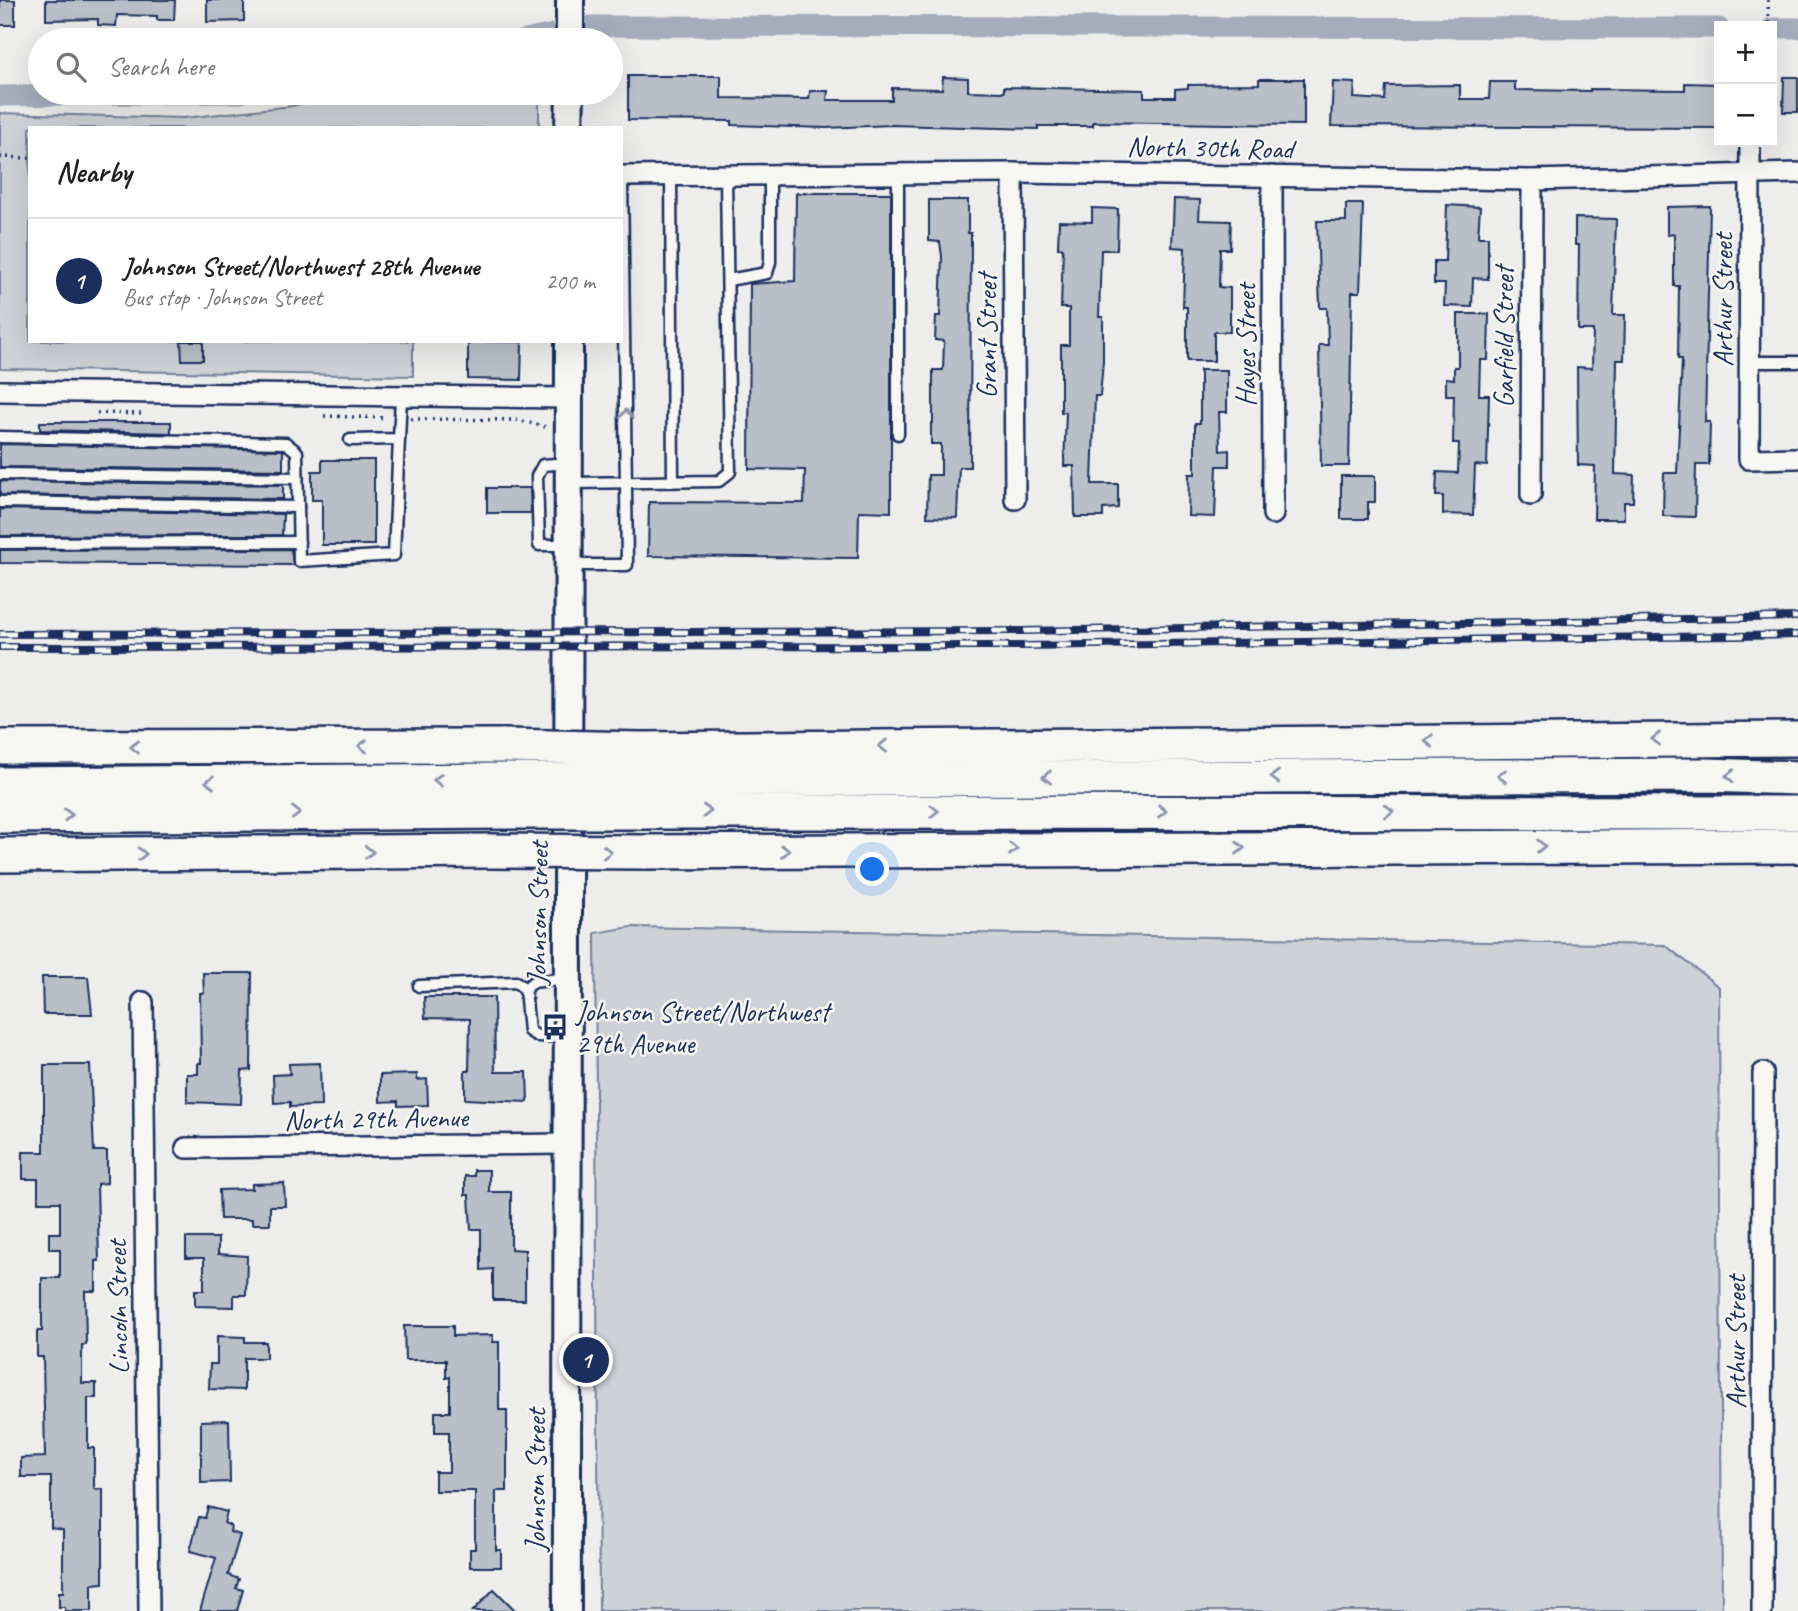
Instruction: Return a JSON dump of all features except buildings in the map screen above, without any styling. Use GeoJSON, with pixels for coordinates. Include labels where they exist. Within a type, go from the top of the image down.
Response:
{"type":"FeatureCollection","features":[{"type":"Feature","properties":{"kind":"highway"},"geometry":{"type":"LineString","coordinates":[[0,816],[506,796],[639,780],[1798,739]]}},
{"type":"Feature","properties":{"kind":"highway"},"geometry":{"type":"LineString","coordinates":[[0,747],[504,746],[639,780],[1798,813]]}},
{"type":"Feature","properties":{"kind":"highway"},"geometry":{"type":"LineString","coordinates":[[639,780],[1692,775],[1798,778]]}},
{"type":"Feature","properties":{"kind":"highway"},"geometry":{"type":"LineString","coordinates":[[0,784],[506,796]]}},
{"type":"Feature","properties":{"kind":"highway"},"geometry":{"type":"LineString","coordinates":[[0,855],[1798,846]]}},
{"type":"Feature","properties":{"kind":"street"},"geometry":{"type":"LineString","coordinates":[[570,2],[570,28]]}},
{"type":"Feature","properties":{"kind":"street"},"geometry":{"type":"LineString","coordinates":[[569,126],[570,105]]}},
{"type":"Feature","properties":{"kind":"street","name":"Arthur Street"},"geometry":{"type":"LineString","coordinates":[[1750,147],[1749,459],[1798,458]]}},
{"type":"Feature","properties":{"kind":"street","name":"North 30th Road"},"geometry":{"type":"LineString","coordinates":[[623,176],[1013,173],[1532,180],[1751,172],[1798,173]]}},
{"type":"Feature","properties":{"kind":"street","name":"Grant Street"},"geometry":{"type":"LineString","coordinates":[[1013,173],[1015,499]]}},
{"type":"Feature","properties":{"kind":"street","name":"Hayes Street"},"geometry":{"type":"LineString","coordinates":[[1272,176],[1273,514]]}},
{"type":"Feature","properties":{"kind":"street","name":"Garfield Street"},"geometry":{"type":"LineString","coordinates":[[1531,495],[1532,180]]}},
{"type":"Feature","properties":{"kind":"street","name":"Johnson Street"},"geometry":{"type":"LineString","coordinates":[[567,1611],[565,1144],[572,555],[564,470],[570,398],[569,343]]}},
{"type":"Feature","properties":{"kind":"street"},"geometry":{"type":"LineString","coordinates":[[0,391],[570,398]]}},
{"type":"Feature","properties":{"kind":"street","name":"Lincoln Street"},"geometry":{"type":"LineString","coordinates":[[143,1002],[149,1611]]}},
{"type":"Feature","properties":{"kind":"street","name":"Arthur Street"},"geometry":{"type":"LineString","coordinates":[[1762,1611],[1763,1073]]}},
{"type":"Feature","properties":{"kind":"street","name":"North 29th Avenue"},"geometry":{"type":"LineString","coordinates":[[186,1148],[565,1144]]}},
{"type":"Feature","properties":{"kind":"lane"},"geometry":{"type":"LineString","coordinates":[[898,174],[898,434]]}},
{"type":"Feature","properties":{"kind":"lane"},"geometry":{"type":"LineString","coordinates":[[564,470],[626,482],[719,481],[730,472],[726,175]]}},
{"type":"Feature","properties":{"kind":"lane"},"geometry":{"type":"LineString","coordinates":[[728,280],[767,273],[770,262],[770,175]]}},
{"type":"Feature","properties":{"kind":"lane"},"geometry":{"type":"LineString","coordinates":[[671,176],[673,481]]}},
{"type":"Feature","properties":{"kind":"lane"},"geometry":{"type":"LineString","coordinates":[[572,555],[627,565],[623,252]]}},
{"type":"Feature","properties":{"kind":"lane"},"geometry":{"type":"LineString","coordinates":[[1750,362],[1798,362]]}},
{"type":"Feature","properties":{"kind":"lane"},"geometry":{"type":"LineString","coordinates":[[0,437],[286,443],[297,452],[299,561],[394,555],[401,397]]}},
{"type":"Feature","properties":{"kind":"lane"},"geometry":{"type":"LineString","coordinates":[[350,440],[399,439]]}},
{"type":"Feature","properties":{"kind":"lane"},"geometry":{"type":"LineString","coordinates":[[0,474],[297,478]]}},
{"type":"Feature","properties":{"kind":"lane"},"geometry":{"type":"LineString","coordinates":[[0,502],[298,507]]}},
{"type":"Feature","properties":{"kind":"lane"},"geometry":{"type":"LineString","coordinates":[[0,543],[299,542]]}},
{"type":"Feature","properties":{"kind":"lane"},"geometry":{"type":"LineString","coordinates":[[525,989],[533,982],[568,978]]}},
{"type":"Feature","properties":{"kind":"lane"},"geometry":{"type":"LineString","coordinates":[[419,986],[516,982],[525,989],[529,1031],[537,1036],[567,1037]]}},
{"type":"Feature","properties":{"kind":"path"},"geometry":{"type":"LineString","coordinates":[[1768,0],[1769,21]]}},
{"type":"Feature","properties":{"kind":"path"},"geometry":{"type":"LineString","coordinates":[[0,157],[28,158]]}},
{"type":"Feature","properties":{"kind":"path"},"geometry":{"type":"LineString","coordinates":[[91,413],[156,414]]}},
{"type":"Feature","properties":{"kind":"path"},"geometry":{"type":"LineString","coordinates":[[313,416],[518,420],[547,428],[564,470]]}},
{"type":"Feature","properties":{"kind":"shaded area"},"geometry":{"type":"Polygon","coordinates":[[[539,105],[539,126],[28,126],[28,343],[413,343],[413,376],[0,369],[0,113],[184,118],[292,106],[539,105]]]}},
{"type":"Feature","properties":{"kind":"shaded area"},"geometry":{"type":"Polygon","coordinates":[[[631,927],[1665,945],[1719,987],[1722,1611],[599,1611],[595,933],[631,927]]]}},
{"type":"Feature","properties":{"kind":"waterway"},"geometry":{"type":"LineString","coordinates":[[582,28],[1714,28]]}},
{"type":"Feature","properties":{"kind":"waterway"},"geometry":{"type":"LineString","coordinates":[[1777,28],[1798,28]]}},
{"type":"Feature","properties":{"kind":"waterway"},"geometry":{"type":"LineString","coordinates":[[0,96],[28,96]]}},
{"type":"Feature","properties":{"kind":"railway"},"geometry":{"type":"LineString","coordinates":[[0,634],[1022,631],[1798,617]]}},
{"type":"Feature","properties":{"kind":"railway"},"geometry":{"type":"LineString","coordinates":[[0,647],[1022,646],[1798,635]]}},
{"type":"Feature","properties":{"kind":"place","name":"Johnson Street/Northwest 29th Avenue"},"geometry":{"type":"Point","coordinates":[555,1027]}},
{"type":"Feature","properties":{"kind":"place","name":"Johnson Street/Northwest 28th Avenue"},"geometry":{"type":"Point","coordinates":[586,1360]}}]}
